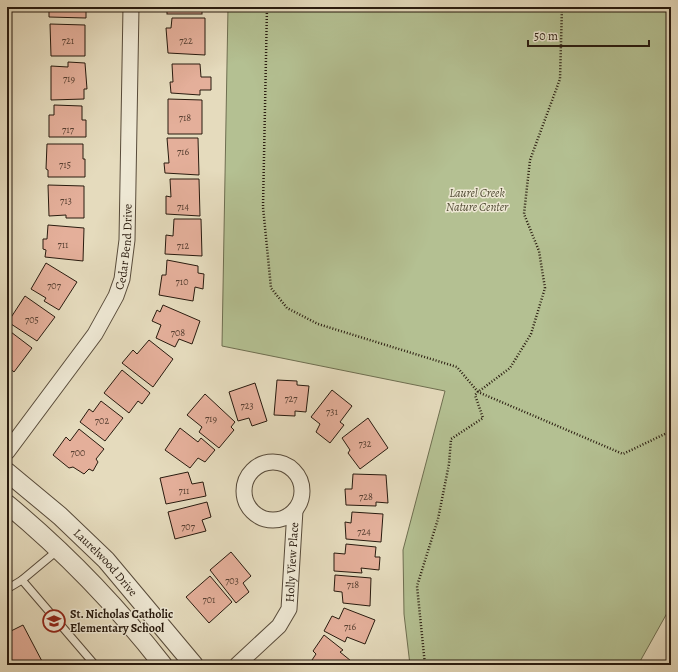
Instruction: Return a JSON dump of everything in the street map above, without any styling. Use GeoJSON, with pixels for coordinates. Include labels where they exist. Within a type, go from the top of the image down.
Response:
{"type":"FeatureCollection","features":[{"type":"Feature","properties":{"kind":"street","name":"Cedar Bend Drive"},"geometry":{"type":"LineString","coordinates":[[7,452],[95,334],[116,296],[122,279],[127,240],[131,7]]}},
{"type":"Feature","properties":{"kind":"street","name":"Laurelwood Drive"},"geometry":{"type":"LineString","coordinates":[[7,472],[60,516],[106,560],[194,665]]}},
{"type":"Feature","properties":{"kind":"street","name":"Laurelwood Drive"},"geometry":{"type":"LineString","coordinates":[[7,504],[59,548],[92,583],[163,665]]}},
{"type":"Feature","properties":{"kind":"street","name":"Holly View Place"},"geometry":{"type":"LineString","coordinates":[[237,665],[279,626],[289,609],[295,510]]}},
{"type":"Feature","properties":{"kind":"lane"},"geometry":{"type":"LineString","coordinates":[[7,589],[22,580],[59,548]]}},
{"type":"Feature","properties":{"kind":"lane"},"geometry":{"type":"LineString","coordinates":[[22,580],[95,665]]}},
{"type":"Feature","properties":{"kind":"path"},"geometry":{"type":"LineString","coordinates":[[267,7],[263,208],[271,288],[288,308],[318,324],[457,367],[478,392],[623,454],[671,431]]}},
{"type":"Feature","properties":{"kind":"path"},"geometry":{"type":"LineString","coordinates":[[425,665],[417,586],[438,520],[449,464],[451,439],[483,418],[475,395],[510,368],[531,334],[545,288],[539,251],[524,214],[530,160],[560,79],[562,7]]}},
{"type":"Feature","properties":{"kind":"green space","name":"Laurel Creek Nature Center"},"geometry":{"type":"Polygon","coordinates":[[[228,7],[671,7],[671,606],[638,665],[410,665],[404,614],[403,550],[445,391],[222,346],[228,7]]]}},
{"type":"Feature","properties":{"kind":"building"},"geometry":{"type":"Polygon","coordinates":[[[49,7],[86,7],[86,18],[49,17],[49,7]]]}},
{"type":"Feature","properties":{"kind":"building"},"geometry":{"type":"Polygon","coordinates":[[[167,7],[202,7],[202,14],[167,14],[167,7]]]}},
{"type":"Feature","properties":{"kind":"building"},"geometry":{"type":"Polygon","coordinates":[[[172,18],[205,18],[205,55],[168,53],[166,28],[171,28],[172,18]]]}},
{"type":"Feature","properties":{"kind":"building"},"geometry":{"type":"Polygon","coordinates":[[[50,24],[85,25],[85,56],[51,56],[50,24]]]}},
{"type":"Feature","properties":{"kind":"building"},"geometry":{"type":"Polygon","coordinates":[[[68,62],[85,63],[87,89],[84,89],[84,99],[51,100],[51,66],[68,67],[68,62]]]}},
{"type":"Feature","properties":{"kind":"building"},"geometry":{"type":"Polygon","coordinates":[[[172,64],[200,64],[201,77],[211,77],[211,90],[200,90],[200,95],[171,93],[170,82],[173,82],[172,64]]]}},
{"type":"Feature","properties":{"kind":"building"},"geometry":{"type":"Polygon","coordinates":[[[168,99],[202,100],[202,134],[168,134],[168,99]]]}},
{"type":"Feature","properties":{"kind":"building"},"geometry":{"type":"Polygon","coordinates":[[[54,105],[82,106],[82,120],[86,120],[86,137],[49,137],[49,115],[54,115],[54,105]]]}},
{"type":"Feature","properties":{"kind":"building"},"geometry":{"type":"Polygon","coordinates":[[[167,138],[198,138],[199,175],[165,173],[164,163],[169,163],[167,138]]]}},
{"type":"Feature","properties":{"kind":"building"},"geometry":{"type":"Polygon","coordinates":[[[47,144],[83,144],[85,177],[48,177],[48,170],[46,169],[47,144]]]}},
{"type":"Feature","properties":{"kind":"building"},"geometry":{"type":"Polygon","coordinates":[[[170,179],[199,179],[200,216],[166,214],[166,196],[171,197],[170,179]]]}},
{"type":"Feature","properties":{"kind":"building"},"geometry":{"type":"Polygon","coordinates":[[[48,185],[84,186],[84,218],[66,218],[66,215],[49,216],[48,185]]]}},
{"type":"Feature","properties":{"kind":"building"},"geometry":{"type":"Polygon","coordinates":[[[174,219],[201,219],[202,256],[165,254],[166,235],[173,236],[174,219]]]}},
{"type":"Feature","properties":{"kind":"building"},"geometry":{"type":"Polygon","coordinates":[[[48,225],[84,228],[83,261],[45,257],[46,250],[43,249],[43,239],[47,239],[48,225]]]}},
{"type":"Feature","properties":{"kind":"building"},"geometry":{"type":"Polygon","coordinates":[[[167,260],[198,266],[198,273],[204,274],[203,289],[195,287],[193,301],[159,295],[162,275],[166,275],[167,260]]]}},
{"type":"Feature","properties":{"kind":"building"},"geometry":{"type":"Polygon","coordinates":[[[46,263],[77,282],[59,310],[44,301],[46,298],[31,289],[46,263]]]}},
{"type":"Feature","properties":{"kind":"building"},"geometry":{"type":"Polygon","coordinates":[[[25,296],[55,317],[37,341],[8,322],[25,296]]]}},
{"type":"Feature","properties":{"kind":"building"},"geometry":{"type":"Polygon","coordinates":[[[163,305],[200,321],[192,344],[179,339],[175,347],[156,338],[161,325],[152,321],[157,310],[160,312],[163,305]]]}},
{"type":"Feature","properties":{"kind":"building"},"geometry":{"type":"Polygon","coordinates":[[[7,329],[32,348],[14,372],[7,366],[7,329]]]}},
{"type":"Feature","properties":{"kind":"building"},"geometry":{"type":"Polygon","coordinates":[[[149,340],[173,359],[153,387],[122,363],[133,350],[137,354],[149,340]]]}},
{"type":"Feature","properties":{"kind":"building"},"geometry":{"type":"Polygon","coordinates":[[[122,370],[150,393],[142,404],[138,401],[129,413],[104,393],[122,370]]]}},
{"type":"Feature","properties":{"kind":"building"},"geometry":{"type":"Polygon","coordinates":[[[277,380],[297,381],[297,385],[309,386],[306,412],[295,411],[295,416],[274,415],[277,380]]]}},
{"type":"Feature","properties":{"kind":"building"},"geometry":{"type":"Polygon","coordinates":[[[255,383],[267,421],[252,426],[249,418],[238,421],[229,392],[255,383]]]}},
{"type":"Feature","properties":{"kind":"building"},"geometry":{"type":"Polygon","coordinates":[[[332,390],[352,406],[340,422],[344,425],[330,443],[316,432],[320,424],[311,417],[332,390]]]}},
{"type":"Feature","properties":{"kind":"building"},"geometry":{"type":"Polygon","coordinates":[[[205,394],[235,422],[231,427],[234,430],[219,448],[199,432],[202,427],[187,415],[205,394]]]}},
{"type":"Feature","properties":{"kind":"building"},"geometry":{"type":"Polygon","coordinates":[[[101,401],[123,418],[105,441],[80,422],[89,409],[93,412],[101,401]]]}},
{"type":"Feature","properties":{"kind":"building"},"geometry":{"type":"Polygon","coordinates":[[[368,418],[388,448],[360,469],[348,453],[350,450],[342,438],[368,418]]]}},
{"type":"Feature","properties":{"kind":"building"},"geometry":{"type":"Polygon","coordinates":[[[180,428],[198,442],[201,438],[215,450],[205,462],[198,458],[190,468],[165,450],[180,428]]]}},
{"type":"Feature","properties":{"kind":"building"},"geometry":{"type":"Polygon","coordinates":[[[79,429],[104,449],[96,459],[98,462],[93,471],[89,469],[84,474],[73,467],[69,468],[53,455],[66,437],[70,441],[79,429]]]}},
{"type":"Feature","properties":{"kind":"building"},"geometry":{"type":"Polygon","coordinates":[[[188,472],[192,484],[203,482],[206,496],[166,504],[160,478],[188,472]]]}},
{"type":"Feature","properties":{"kind":"building"},"geometry":{"type":"Polygon","coordinates":[[[353,474],[386,475],[388,503],[376,502],[376,506],[346,505],[345,489],[352,489],[353,474]]]}},
{"type":"Feature","properties":{"kind":"building"},"geometry":{"type":"Polygon","coordinates":[[[207,502],[211,517],[202,520],[206,531],[175,539],[168,512],[207,502]]]}},
{"type":"Feature","properties":{"kind":"building"},"geometry":{"type":"Polygon","coordinates":[[[352,512],[383,514],[381,542],[346,539],[345,522],[351,523],[352,512]]]}},
{"type":"Feature","properties":{"kind":"building"},"geometry":{"type":"Polygon","coordinates":[[[346,544],[376,547],[375,557],[380,557],[379,570],[361,568],[362,573],[334,571],[334,553],[345,554],[346,544]]]}},
{"type":"Feature","properties":{"kind":"building"},"geometry":{"type":"Polygon","coordinates":[[[231,552],[251,576],[243,583],[249,592],[236,603],[210,570],[231,552]]]}},
{"type":"Feature","properties":{"kind":"building"},"geometry":{"type":"Polygon","coordinates":[[[335,575],[371,578],[370,606],[343,603],[342,592],[334,591],[335,575]]]}},
{"type":"Feature","properties":{"kind":"building"},"geometry":{"type":"Polygon","coordinates":[[[210,576],[232,602],[209,623],[186,597],[210,576]]]}},
{"type":"Feature","properties":{"kind":"building"},"geometry":{"type":"Polygon","coordinates":[[[344,608],[375,620],[365,644],[347,637],[345,642],[324,631],[332,616],[339,619],[344,608]]]}},
{"type":"Feature","properties":{"kind":"building"},"geometry":{"type":"Polygon","coordinates":[[[23,625],[44,665],[7,665],[7,633],[23,625]]]}},
{"type":"Feature","properties":{"kind":"building"},"geometry":{"type":"Polygon","coordinates":[[[324,635],[343,650],[340,652],[356,665],[313,665],[310,663],[316,654],[313,651],[324,635]]]}},
{"type":"Feature","properties":{"kind":"place","name":"St. Nicholas Catholic Elementary School"},"geometry":{"type":"Point","coordinates":[54,621]}}]}
